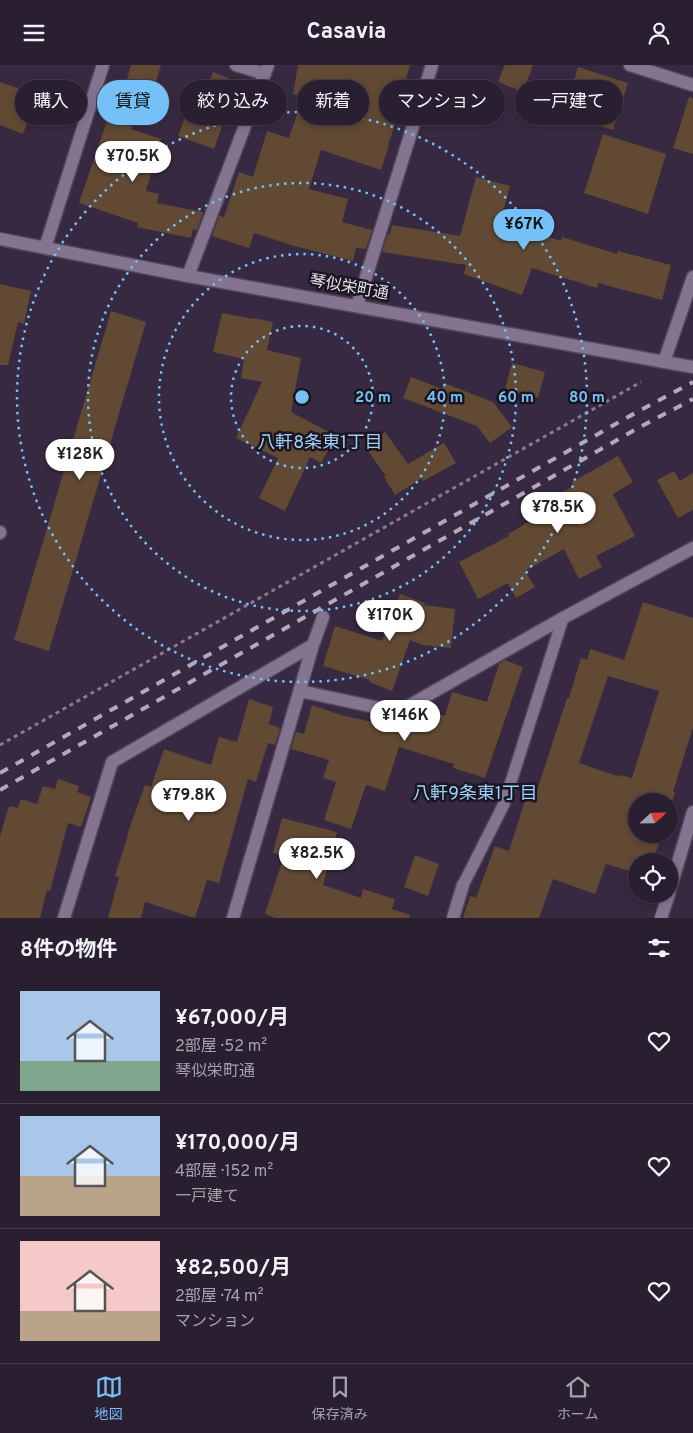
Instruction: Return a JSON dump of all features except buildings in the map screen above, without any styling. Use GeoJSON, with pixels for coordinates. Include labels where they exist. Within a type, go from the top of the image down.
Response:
{"type":"FeatureCollection","features":[{"type":"Feature","properties":{"kind":"street"},"geometry":{"type":"LineString","coordinates":[[45,248],[103,65]]}},
{"type":"Feature","properties":{"kind":"street"},"geometry":{"type":"LineString","coordinates":[[188,276],[267,70],[236,65]]}},
{"type":"Feature","properties":{"kind":"street"},"geometry":{"type":"LineString","coordinates":[[357,306],[432,65]]}},
{"type":"Feature","properties":{"kind":"street"},"geometry":{"type":"LineString","coordinates":[[630,65],[693,85]]}},
{"type":"Feature","properties":{"kind":"street","name":"琴似栄町通"},"geometry":{"type":"LineString","coordinates":[[0,239],[188,276],[693,367]]}},
{"type":"Feature","properties":{"kind":"street"},"geometry":{"type":"LineString","coordinates":[[664,362],[693,277]]}},
{"type":"Feature","properties":{"kind":"street"},"geometry":{"type":"LineString","coordinates":[[300,691],[398,712],[693,548]]}},
{"type":"Feature","properties":{"kind":"street"},"geometry":{"type":"LineString","coordinates":[[233,918],[313,645],[323,617]]}},
{"type":"Feature","properties":{"kind":"street"},"geometry":{"type":"LineString","coordinates":[[64,918],[112,761],[313,645]]}},
{"type":"Feature","properties":{"kind":"street"},"geometry":{"type":"LineString","coordinates":[[678,863],[693,812]]}},
{"type":"Feature","properties":{"kind":"street"},"geometry":{"type":"LineString","coordinates":[[453,918],[463,885]]}},
{"type":"Feature","properties":{"kind":"street"},"geometry":{"type":"LineString","coordinates":[[661,918],[666,903]]}},
{"type":"Feature","properties":{"kind":"lane"},"geometry":{"type":"LineString","coordinates":[[463,885],[504,804],[564,618]]}},
{"type":"Feature","properties":{"kind":"path"},"geometry":{"type":"LineString","coordinates":[[0,745],[641,382]]}},
{"type":"Feature","properties":{"kind":"railway"},"geometry":{"type":"LineString","coordinates":[[0,773],[693,382]]}},
{"type":"Feature","properties":{"kind":"railway"},"geometry":{"type":"LineString","coordinates":[[0,790],[640,427],[693,399]]}},
{"type":"Feature","properties":{"kind":"district","name":"八軒8条東1丁目"},"geometry":{"type":"Point","coordinates":[320,443]}},
{"type":"Feature","properties":{"kind":"district","name":"八軒9条東1丁目"},"geometry":{"type":"Point","coordinates":[475,794]}}]}
